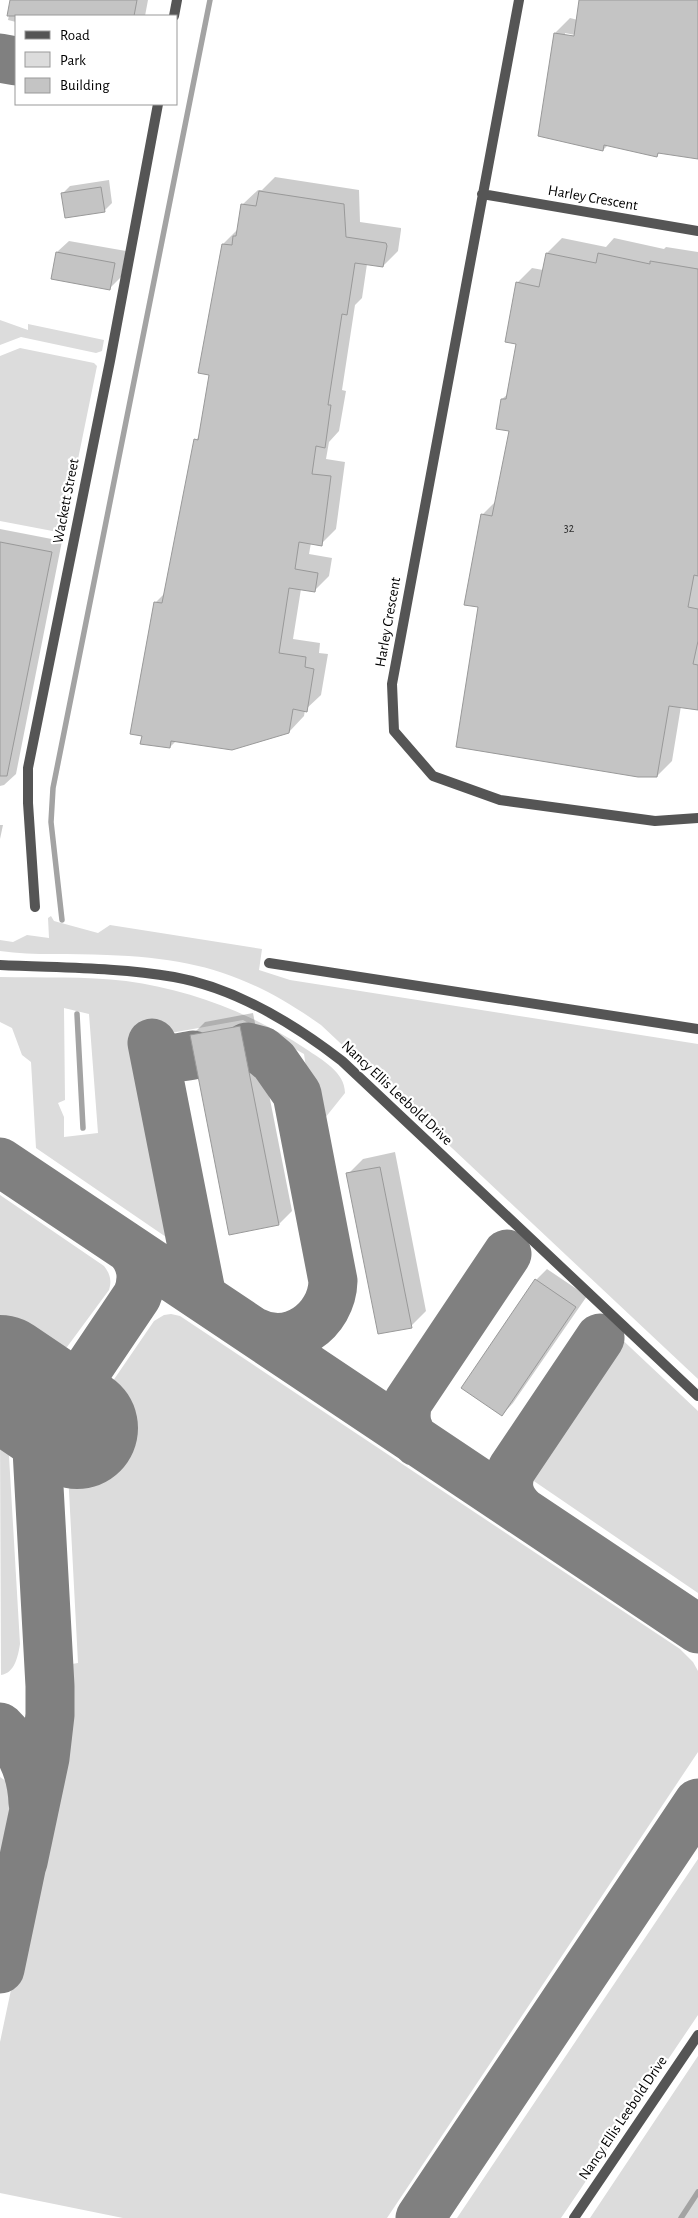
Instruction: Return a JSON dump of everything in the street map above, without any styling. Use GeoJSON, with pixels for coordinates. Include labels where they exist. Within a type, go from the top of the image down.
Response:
{"type":"FeatureCollection","features":[{"type":"Feature","properties":{"kind":"street"},"geometry":{"type":"LineString","coordinates":[[174,15],[177,0]]}},
{"type":"Feature","properties":{"kind":"street","name":"Harley Crescent"},"geometry":{"type":"LineString","coordinates":[[519,0],[392,684],[394,731],[433,776],[500,800],[655,821],[698,818]]}},
{"type":"Feature","properties":{"kind":"street","name":"Wackett Street"},"geometry":{"type":"LineString","coordinates":[[36,907],[28,803],[28,768],[110,361],[158,105]]}},
{"type":"Feature","properties":{"kind":"street","name":"Harley Crescent"},"geometry":{"type":"LineString","coordinates":[[482,194],[698,231]]}},
{"type":"Feature","properties":{"kind":"street"},"geometry":{"type":"LineString","coordinates":[[269,963],[698,1029]]}},
{"type":"Feature","properties":{"kind":"street","name":"Nancy Ellis Leebold Drive"},"geometry":{"type":"LineString","coordinates":[[0,965],[118,970],[176,977],[216,988],[254,1004],[287,1022],[342,1060],[698,1396]]}},
{"type":"Feature","properties":{"kind":"street","name":"Nancy Ellis Leebold Drive"},"geometry":{"type":"LineString","coordinates":[[574,2218],[698,2035]]}},
{"type":"Feature","properties":{"kind":"green space"},"geometry":{"type":"Polygon","coordinates":[[[0,320],[28,330],[28,324],[104,340],[102,351],[96,353],[21,337],[0,345],[0,320]]]}},
{"type":"Feature","properties":{"kind":"green space"},"geometry":{"type":"Polygon","coordinates":[[[20,348],[94,363],[97,366],[63,533],[0,521],[0,356],[20,348]]]}},
{"type":"Feature","properties":{"kind":"green space"},"geometry":{"type":"Polygon","coordinates":[[[51,916],[54,921],[98,933],[110,925],[262,949],[259,970],[290,980],[698,1044],[698,1379],[321,1025],[295,1007],[245,981],[194,965],[139,957],[0,951],[0,940],[13,942],[27,935],[49,938],[48,918],[51,916]]]}},
{"type":"Feature","properties":{"kind":"green space"},"geometry":{"type":"Polygon","coordinates":[[[0,977],[95,978],[150,985],[197,997],[264,1024],[332,1067],[341,1079],[345,1093],[325,1118],[315,1107],[312,1107],[304,1054],[243,1020],[143,1038],[179,1233],[166,1237],[36,1148],[31,1062],[22,1055],[12,1028],[0,1022],[0,977]],[[64,1008],[65,1100],[58,1103],[64,1117],[64,1137],[98,1133],[89,1014],[64,1008]]]}},
{"type":"Feature","properties":{"kind":"green space"},"geometry":{"type":"Polygon","coordinates":[[[0,1195],[104,1266],[109,1274],[109,1290],[67,1347],[53,1349],[0,1315],[0,1195]]]}},
{"type":"Feature","properties":{"kind":"green space"},"geometry":{"type":"Polygon","coordinates":[[[164,1315],[180,1316],[680,1649],[693,1662],[698,1671],[698,1752],[387,2218],[123,2218],[0,2193],[0,2042],[72,1701],[72,1664],[78,1663],[68,1472],[76,1476],[124,1410],[104,1394],[154,1321],[164,1315]]]}},
{"type":"Feature","properties":{"kind":"green space"},"geometry":{"type":"Polygon","coordinates":[[[614,1332],[698,1411],[698,1593],[525,1475],[525,1463],[614,1332]]]}},
{"type":"Feature","properties":{"kind":"green space"},"geometry":{"type":"Polygon","coordinates":[[[0,1434],[8,1439],[20,1644],[13,1667],[6,1674],[1,1675],[0,1434]]]}},
{"type":"Feature","properties":{"kind":"green space"},"geometry":{"type":"Polygon","coordinates":[[[0,1777],[16,1788],[18,1818],[13,1845],[0,1865],[0,1777]]]}},
{"type":"Feature","properties":{"kind":"green space"},"geometry":{"type":"Polygon","coordinates":[[[698,1859],[698,2015],[561,2218],[457,2218],[698,1859]]]}},
{"type":"Feature","properties":{"kind":"green space"},"geometry":{"type":"Polygon","coordinates":[[[698,2056],[698,2218],[590,2218],[698,2056]]]}},
{"type":"Feature","properties":{"kind":"building"},"geometry":{"type":"Polygon","coordinates":[[[10,0],[137,0],[134,15],[7,16],[10,0]]]}},
{"type":"Feature","properties":{"kind":"building"},"geometry":{"type":"Polygon","coordinates":[[[579,0],[698,0],[698,159],[658,153],[657,157],[604,145],[603,151],[538,136],[554,33],[574,36],[579,0]]]}},
{"type":"Feature","properties":{"kind":"building"},"geometry":{"type":"Polygon","coordinates":[[[101,187],[105,212],[65,218],[61,193],[101,187]]]}},
{"type":"Feature","properties":{"kind":"building"},"geometry":{"type":"Polygon","coordinates":[[[259,191],[344,204],[346,237],[386,243],[387,246],[383,267],[355,263],[347,315],[342,314],[328,405],[331,405],[325,448],[316,446],[312,474],[331,476],[322,546],[299,542],[295,569],[318,573],[315,592],[289,588],[279,653],[306,657],[305,667],[314,669],[307,712],[293,709],[289,733],[232,750],[171,741],[170,748],[140,744],[142,736],[130,734],[154,602],[162,603],[194,439],[198,440],[209,375],[198,373],[222,244],[232,245],[233,236],[236,236],[241,204],[256,206],[259,191]]]}},
{"type":"Feature","properties":{"kind":"building"},"geometry":{"type":"Polygon","coordinates":[[[56,252],[115,263],[110,290],[51,279],[56,252]]]}},
{"type":"Feature","properties":{"kind":"building"},"geometry":{"type":"Polygon","coordinates":[[[546,253],[596,263],[598,253],[650,264],[650,261],[698,269],[698,576],[694,575],[688,607],[698,609],[698,641],[693,664],[698,665],[698,710],[669,706],[657,777],[638,777],[456,747],[478,607],[464,605],[481,514],[492,516],[509,431],[496,429],[501,399],[506,399],[516,344],[505,342],[516,282],[539,287],[546,253]]]}},
{"type":"Feature","properties":{"kind":"building"},"geometry":{"type":"Polygon","coordinates":[[[0,542],[52,552],[7,776],[0,776],[0,542]]]}},
{"type":"Feature","properties":{"kind":"building"},"geometry":{"type":"Polygon","coordinates":[[[240,1026],[279,1225],[229,1235],[190,1035],[240,1026]]]}},
{"type":"Feature","properties":{"kind":"building"},"geometry":{"type":"Polygon","coordinates":[[[380,1167],[412,1328],[378,1334],[346,1173],[380,1167]]]}},
{"type":"Feature","properties":{"kind":"building"},"geometry":{"type":"Polygon","coordinates":[[[535,1279],[576,1307],[502,1416],[461,1388],[535,1279]]]}},
{"type":"Feature","properties":{"kind":"waterway"},"geometry":{"type":"LineString","coordinates":[[62,920],[51,822],[53,788],[210,0]]}},
{"type":"Feature","properties":{"kind":"waterway"},"geometry":{"type":"LineString","coordinates":[[77,1014],[83,1128]]}},
{"type":"Feature","properties":{"kind":"waterway"},"geometry":{"type":"LineString","coordinates":[[681,2218],[698,2192]]}},
{"type":"Feature","properties":{"kind":"taxiway"},"geometry":{"type":"LineString","coordinates":[[0,58],[15,61]]}},
{"type":"Feature","properties":{"kind":"taxiway"},"geometry":{"type":"LineString","coordinates":[[152,1043],[202,1297]]}},
{"type":"Feature","properties":{"kind":"taxiway"},"geometry":{"type":"LineString","coordinates":[[247,1047],[262,1051],[274,1061],[297,1094],[333,1281],[331,1295],[325,1308],[317,1320],[306,1328],[294,1335],[281,1337],[267,1336],[253,1331]]}},
{"type":"Feature","properties":{"kind":"taxiway"},"geometry":{"type":"LineString","coordinates":[[158,1072],[163,1063],[167,1061],[193,1055]]}},
{"type":"Feature","properties":{"kind":"taxiway"},"geometry":{"type":"LineString","coordinates":[[0,1162],[698,1629]]}},
{"type":"Feature","properties":{"kind":"taxiway"},"geometry":{"type":"LineString","coordinates":[[0,1895],[23,1862],[45,1758],[50,1715],[37,1450],[42,1437],[137,1296],[141,1283],[141,1271],[130,1249]]}},
{"type":"Feature","properties":{"kind":"taxiway"},"geometry":{"type":"LineString","coordinates":[[417,1442],[410,1433],[407,1423],[408,1402],[507,1254]]}},
{"type":"Feature","properties":{"kind":"taxiway"},"geometry":{"type":"LineString","coordinates":[[522,1511],[514,1502],[509,1492],[512,1469],[600,1338]]}},
{"type":"Feature","properties":{"kind":"taxiway"},"geometry":{"type":"LineString","coordinates":[[0,1727],[14,1743],[28,1771],[33,1803]]}},
{"type":"Feature","properties":{"kind":"taxiway"},"geometry":{"type":"LineString","coordinates":[[420,2218],[698,1803]]}},
{"type":"Feature","properties":{"kind":"taxiway"},"geometry":{"type":"LineString","coordinates":[[0,1969],[22,1864]]}},
{"type":"Feature","properties":{"kind":"runway"},"geometry":{"type":"LineString","coordinates":[[0,1376],[77,1428]]}}]}
